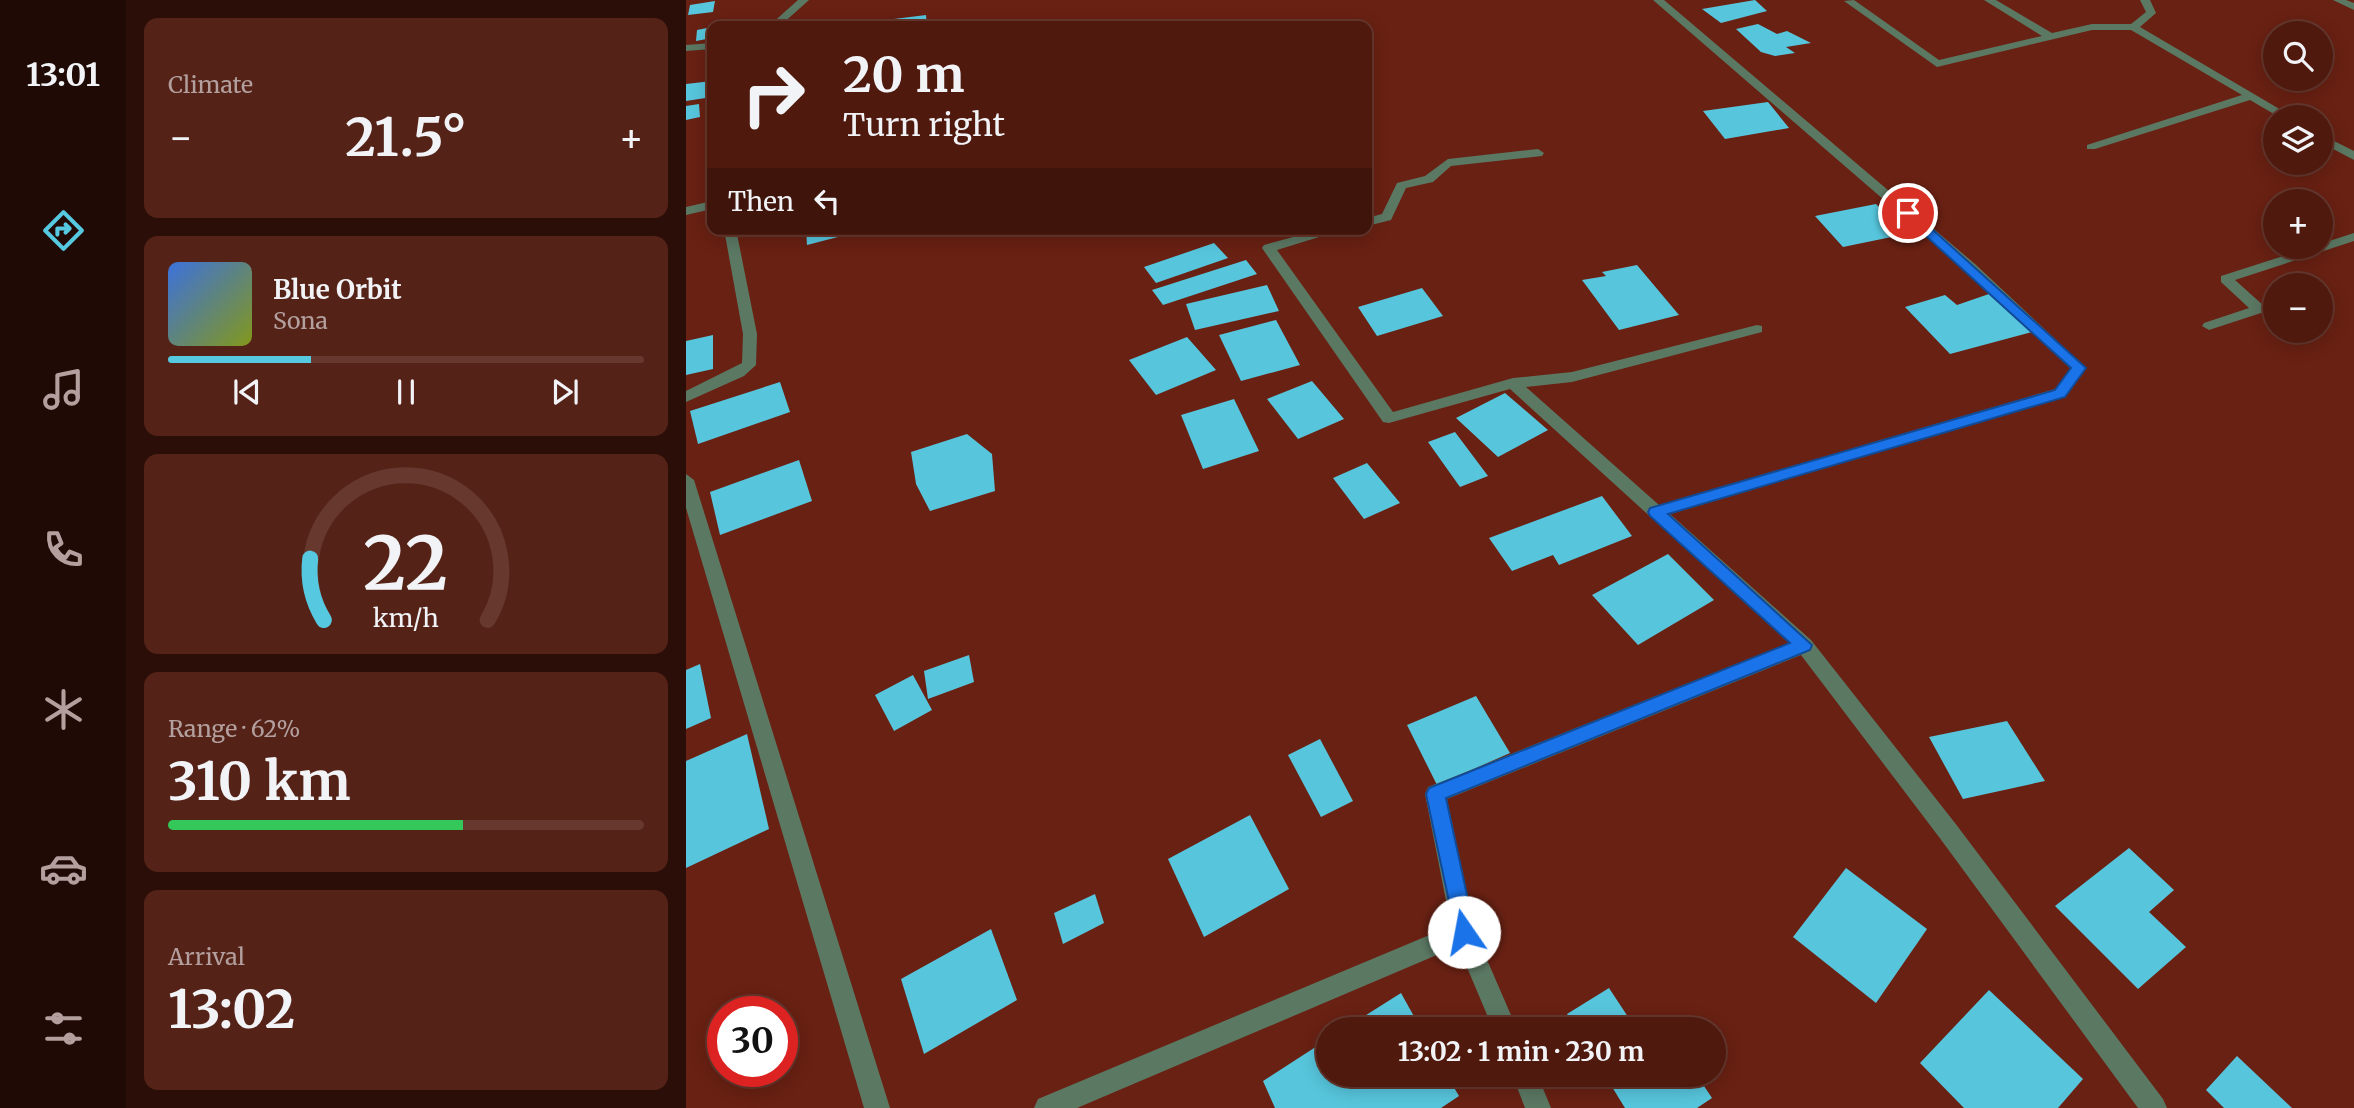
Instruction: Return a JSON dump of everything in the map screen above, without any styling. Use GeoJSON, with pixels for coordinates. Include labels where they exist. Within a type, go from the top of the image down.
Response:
{"type":"FeatureCollection","features":[{"type":"Feature","properties":{"kind":"street"},"geometry":{"type":"LineString","coordinates":[[780,21],[804,0]]}},
{"type":"Feature","properties":{"kind":"street"},"geometry":{"type":"LineString","coordinates":[[1656,512],[2060,393],[2079,368],[1970,267],[1658,0]]}},
{"type":"Feature","properties":{"kind":"street"},"geometry":{"type":"LineString","coordinates":[[1989,0],[2051,37]]}},
{"type":"Feature","properties":{"kind":"street"},"geometry":{"type":"LineString","coordinates":[[2338,0],[2354,7]]}},
{"type":"Feature","properties":{"kind":"street"},"geometry":{"type":"LineString","coordinates":[[1849,1],[1937,64],[2092,27],[2133,27],[2266,105]]}},
{"type":"Feature","properties":{"kind":"street"},"geometry":{"type":"LineString","coordinates":[[2133,27],[2151,13],[2148,1]]}},
{"type":"Feature","properties":{"kind":"street"},"geometry":{"type":"LineString","coordinates":[[686,48],[707,46]]}},
{"type":"Feature","properties":{"kind":"street"},"geometry":{"type":"LineString","coordinates":[[2091,147],[2251,96]]}},
{"type":"Feature","properties":{"kind":"street"},"geometry":{"type":"LineString","coordinates":[[2333,144],[2354,156]]}},
{"type":"Feature","properties":{"kind":"street"},"geometry":{"type":"LineString","coordinates":[[1372,220],[1387,216],[1401,186],[1429,179],[1448,163],[1538,153]]}},
{"type":"Feature","properties":{"kind":"street"},"geometry":{"type":"LineString","coordinates":[[686,211],[707,206]]}},
{"type":"Feature","properties":{"kind":"street"},"geometry":{"type":"LineString","coordinates":[[686,397],[739,373],[749,365],[750,334],[731,235]]}},
{"type":"Feature","properties":{"kind":"street"},"geometry":{"type":"LineString","coordinates":[[1317,235],[1269,248],[1390,418],[1513,383],[1572,377],[1757,329]]}},
{"type":"Feature","properties":{"kind":"street"},"geometry":{"type":"LineString","coordinates":[[2209,326],[2259,309],[2226,279],[2354,237]]}},
{"type":"Feature","properties":{"kind":"street"},"geometry":{"type":"LineString","coordinates":[[1513,383],[1804,645],[1947,830],[2154,1108]]}},
{"type":"Feature","properties":{"kind":"street"},"geometry":{"type":"LineString","coordinates":[[686,480],[877,1108]]}},
{"type":"Feature","properties":{"kind":"street"},"geometry":{"type":"LineString","coordinates":[[1500,1017],[1464,932],[1436,794],[1804,645]]}},
{"type":"Feature","properties":{"kind":"street"},"geometry":{"type":"LineString","coordinates":[[1047,1108],[1464,932]]}},
{"type":"Feature","properties":{"kind":"street"},"geometry":{"type":"LineString","coordinates":[[1529,1087],[1538,1108]]}},
{"type":"Feature","properties":{"kind":"building"},"geometry":{"type":"Polygon","coordinates":[[[1755,0],[1767,11],[1721,23],[1702,9],[1755,0]]]}},
{"type":"Feature","properties":{"kind":"building"},"geometry":{"type":"Polygon","coordinates":[[[715,1],[713,12],[688,15],[690,5],[715,1]]]}},
{"type":"Feature","properties":{"kind":"building"},"geometry":{"type":"Polygon","coordinates":[[[926,15],[927,21],[886,21],[926,15]]]}},
{"type":"Feature","properties":{"kind":"building"},"geometry":{"type":"Polygon","coordinates":[[[1758,24],[1777,34],[1787,31],[1811,43],[1786,47],[1795,53],[1775,56],[1761,52],[1736,29],[1758,24]]]}},
{"type":"Feature","properties":{"kind":"building"},"geometry":{"type":"Polygon","coordinates":[[[707,28],[707,39],[696,41],[697,30],[707,28]]]}},
{"type":"Feature","properties":{"kind":"building"},"geometry":{"type":"Polygon","coordinates":[[[707,82],[707,98],[686,101],[686,84],[707,82]]]}},
{"type":"Feature","properties":{"kind":"building"},"geometry":{"type":"Polygon","coordinates":[[[1768,102],[1789,128],[1725,139],[1703,111],[1768,102]]]}},
{"type":"Feature","properties":{"kind":"building"},"geometry":{"type":"Polygon","coordinates":[[[699,104],[700,117],[686,120],[686,106],[699,104]]]}},
{"type":"Feature","properties":{"kind":"building"},"geometry":{"type":"Polygon","coordinates":[[[1876,204],[1906,234],[1843,247],[1815,216],[1876,204]]]}},
{"type":"Feature","properties":{"kind":"building"},"geometry":{"type":"Polygon","coordinates":[[[806,235],[846,235],[807,245],[806,235]]]}},
{"type":"Feature","properties":{"kind":"building"},"geometry":{"type":"Polygon","coordinates":[[[1214,243],[1228,258],[1156,283],[1144,267],[1214,243]]]}},
{"type":"Feature","properties":{"kind":"building"},"geometry":{"type":"Polygon","coordinates":[[[1246,260],[1257,274],[1163,305],[1152,290],[1246,260]]]}},
{"type":"Feature","properties":{"kind":"building"},"geometry":{"type":"Polygon","coordinates":[[[1637,265],[1679,315],[1619,330],[1582,280],[1606,276],[1602,272],[1637,265]]]}},
{"type":"Feature","properties":{"kind":"building"},"geometry":{"type":"Polygon","coordinates":[[[1267,285],[1279,311],[1195,330],[1186,304],[1267,285]]]}},
{"type":"Feature","properties":{"kind":"building"},"geometry":{"type":"Polygon","coordinates":[[[1422,288],[1443,316],[1377,336],[1358,307],[1422,288]]]}},
{"type":"Feature","properties":{"kind":"building"},"geometry":{"type":"Polygon","coordinates":[[[1989,294],[2032,332],[1950,354],[1905,307],[1945,295],[1957,305],[1989,294]]]}},
{"type":"Feature","properties":{"kind":"building"},"geometry":{"type":"Polygon","coordinates":[[[1276,320],[1300,365],[1241,381],[1219,335],[1276,320]]]}},
{"type":"Feature","properties":{"kind":"building"},"geometry":{"type":"Polygon","coordinates":[[[713,335],[713,369],[686,375],[686,341],[713,335]]]}},
{"type":"Feature","properties":{"kind":"building"},"geometry":{"type":"Polygon","coordinates":[[[1187,337],[1216,370],[1156,395],[1129,360],[1187,337]]]}},
{"type":"Feature","properties":{"kind":"building"},"geometry":{"type":"Polygon","coordinates":[[[1312,381],[1344,419],[1298,439],[1267,399],[1312,381]]]}},
{"type":"Feature","properties":{"kind":"building"},"geometry":{"type":"Polygon","coordinates":[[[780,382],[790,412],[698,444],[690,411],[780,382]]]}},
{"type":"Feature","properties":{"kind":"building"},"geometry":{"type":"Polygon","coordinates":[[[1505,393],[1548,430],[1498,457],[1456,418],[1505,393]]]}},
{"type":"Feature","properties":{"kind":"building"},"geometry":{"type":"Polygon","coordinates":[[[1234,399],[1259,451],[1203,469],[1181,415],[1234,399]]]}},
{"type":"Feature","properties":{"kind":"building"},"geometry":{"type":"Polygon","coordinates":[[[1455,432],[1488,476],[1460,487],[1428,442],[1455,432]]]}},
{"type":"Feature","properties":{"kind":"building"},"geometry":{"type":"Polygon","coordinates":[[[967,434],[992,454],[995,491],[930,511],[916,484],[911,452],[967,434]]]}},
{"type":"Feature","properties":{"kind":"building"},"geometry":{"type":"Polygon","coordinates":[[[799,460],[812,501],[720,535],[710,492],[799,460]]]}},
{"type":"Feature","properties":{"kind":"building"},"geometry":{"type":"Polygon","coordinates":[[[1367,463],[1400,503],[1364,519],[1333,478],[1367,463]]]}},
{"type":"Feature","properties":{"kind":"building"},"geometry":{"type":"Polygon","coordinates":[[[1602,496],[1632,536],[1559,565],[1553,555],[1512,571],[1489,538],[1602,496]]]}},
{"type":"Feature","properties":{"kind":"building"},"geometry":{"type":"Polygon","coordinates":[[[1668,554],[1714,600],[1638,645],[1592,595],[1668,554]]]}},
{"type":"Feature","properties":{"kind":"building"},"geometry":{"type":"Polygon","coordinates":[[[969,655],[974,682],[928,699],[924,671],[969,655]]]}},
{"type":"Feature","properties":{"kind":"building"},"geometry":{"type":"Polygon","coordinates":[[[700,664],[711,718],[686,729],[686,670],[700,664]]]}},
{"type":"Feature","properties":{"kind":"building"},"geometry":{"type":"Polygon","coordinates":[[[913,675],[932,710],[894,731],[875,695],[913,675]]]}},
{"type":"Feature","properties":{"kind":"building"},"geometry":{"type":"Polygon","coordinates":[[[1476,696],[1510,753],[1437,785],[1407,725],[1476,696]]]}},
{"type":"Feature","properties":{"kind":"building"},"geometry":{"type":"Polygon","coordinates":[[[2007,721],[2045,781],[1963,799],[1929,737],[2007,721]]]}},
{"type":"Feature","properties":{"kind":"building"},"geometry":{"type":"Polygon","coordinates":[[[747,734],[769,829],[686,868],[686,761],[747,734]]]}},
{"type":"Feature","properties":{"kind":"building"},"geometry":{"type":"Polygon","coordinates":[[[1320,739],[1353,801],[1321,817],[1288,755],[1320,739]]]}},
{"type":"Feature","properties":{"kind":"building"},"geometry":{"type":"Polygon","coordinates":[[[1250,815],[1289,889],[1204,937],[1168,859],[1250,815]]]}},
{"type":"Feature","properties":{"kind":"building"},"geometry":{"type":"Polygon","coordinates":[[[2129,848],[2174,890],[2149,912],[2186,947],[2138,989],[2055,906],[2129,848]]]}},
{"type":"Feature","properties":{"kind":"building"},"geometry":{"type":"Polygon","coordinates":[[[1846,868],[1927,929],[1876,1003],[1793,937],[1846,868]]]}},
{"type":"Feature","properties":{"kind":"building"},"geometry":{"type":"Polygon","coordinates":[[[1095,894],[1104,923],[1063,944],[1054,913],[1095,894]]]}},
{"type":"Feature","properties":{"kind":"building"},"geometry":{"type":"Polygon","coordinates":[[[991,929],[1017,1000],[924,1054],[901,979],[991,929]]]}},
{"type":"Feature","properties":{"kind":"building"},"geometry":{"type":"Polygon","coordinates":[[[1609,988],[1628,1017],[1569,1017],[1567,1014],[1609,988]]]}},
{"type":"Feature","properties":{"kind":"building"},"geometry":{"type":"Polygon","coordinates":[[[1989,990],[2083,1079],[2058,1108],[1964,1108],[1920,1063],[1989,990]]]}},
{"type":"Feature","properties":{"kind":"building"},"geometry":{"type":"Polygon","coordinates":[[[1401,993],[1414,1017],[1363,1017],[1401,993]]]}},
{"type":"Feature","properties":{"kind":"building"},"geometry":{"type":"Polygon","coordinates":[[[1316,1047],[1316,1087],[1454,1087],[1459,1096],[1441,1108],[1275,1108],[1263,1081],[1316,1047]]]}},
{"type":"Feature","properties":{"kind":"building"},"geometry":{"type":"Polygon","coordinates":[[[2237,1056],[2292,1108],[2224,1108],[2206,1090],[2237,1056]]]}},
{"type":"Feature","properties":{"kind":"building"},"geometry":{"type":"Polygon","coordinates":[[[1612,1087],[1705,1087],[1712,1098],[1697,1108],[1625,1108],[1612,1087]]]}},
{"type":"Feature","properties":{"kind":"route"},"geometry":{"type":"LineString","coordinates":[[1464,932],[1436,794],[1804,645],[1656,512],[2060,393],[2079,368],[1908,213]]}}]}
